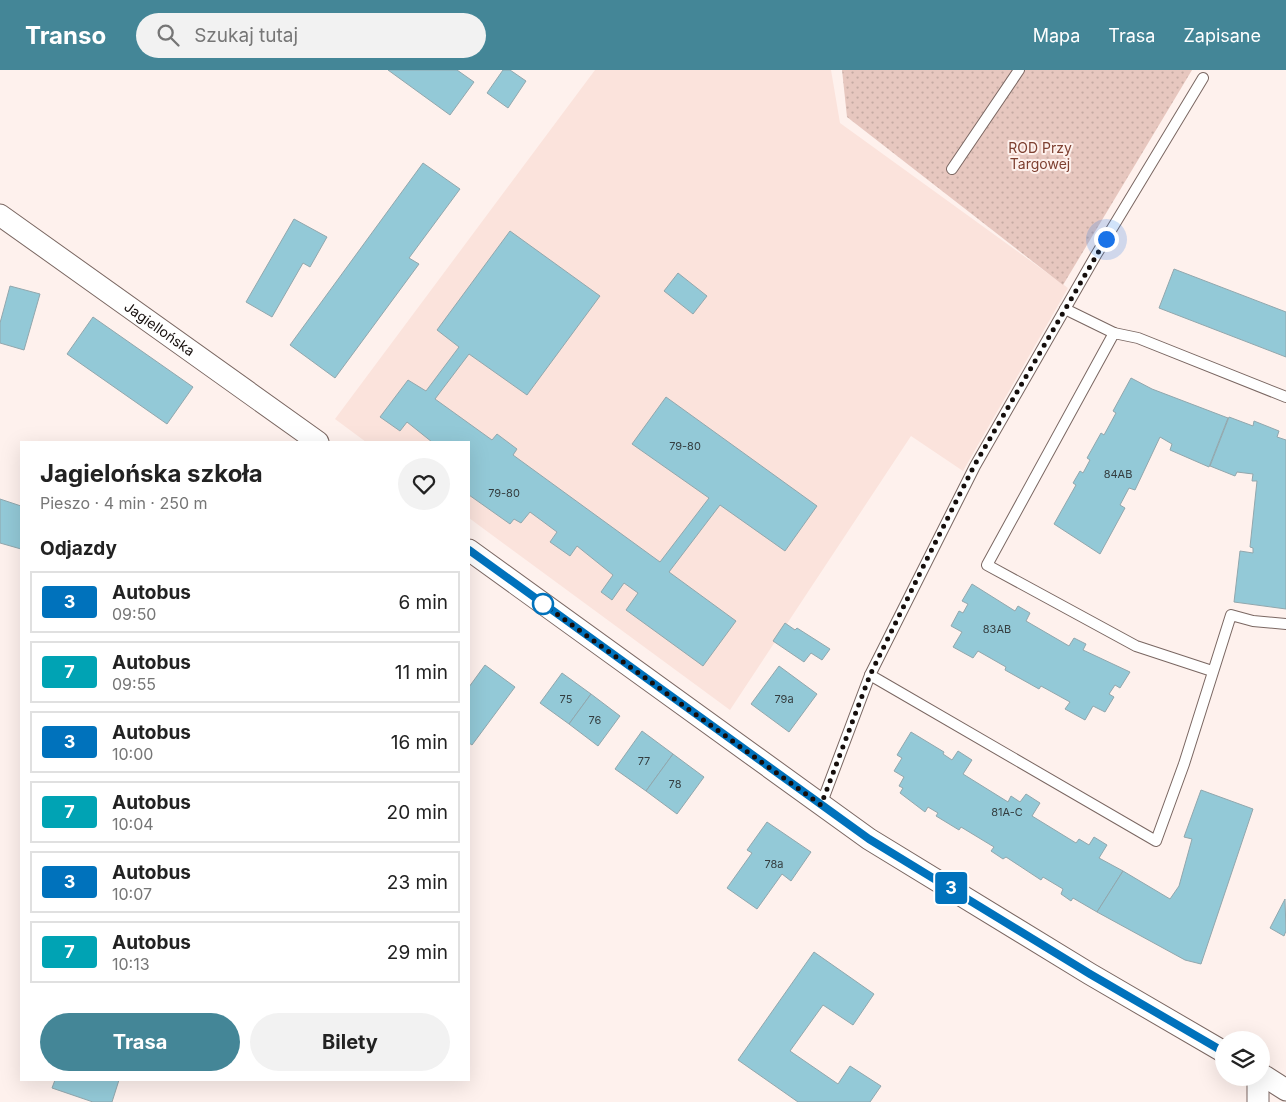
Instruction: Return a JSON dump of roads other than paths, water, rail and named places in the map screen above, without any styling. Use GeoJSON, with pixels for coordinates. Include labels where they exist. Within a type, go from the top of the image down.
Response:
{"type":"FeatureCollection","features":[{"type":"Feature","properties":{"kind":"street","name":"Jagiellońska"},"geometry":{"type":"LineString","coordinates":[[0,215],[317,441]]}},
{"type":"Feature","properties":{"kind":"street"},"geometry":{"type":"LineString","coordinates":[[470,551],[869,839],[1090,974],[1215,1047]]}},
{"type":"Feature","properties":{"kind":"street"},"geometry":{"type":"LineString","coordinates":[[1270,1080],[1286,1090]]}},
{"type":"Feature","properties":{"kind":"street"},"geometry":{"type":"LineString","coordinates":[[1258,1086],[1258,1102]]}},
{"type":"Feature","properties":{"kind":"lane"},"geometry":{"type":"LineString","coordinates":[[952,169],[1019,70]]}},
{"type":"Feature","properties":{"kind":"lane"},"geometry":{"type":"LineString","coordinates":[[821,805],[870,675],[974,466],[1203,78]]}},
{"type":"Feature","properties":{"kind":"lane"},"geometry":{"type":"LineString","coordinates":[[1065,309],[1114,333],[1138,338],[1286,397]]}},
{"type":"Feature","properties":{"kind":"lane"},"geometry":{"type":"LineString","coordinates":[[1114,333],[987,565],[1136,646],[1212,670]]}},
{"type":"Feature","properties":{"kind":"lane"},"geometry":{"type":"LineString","coordinates":[[870,675],[1156,840],[1184,764],[1230,615],[1253,621],[1286,624]]}},
{"type":"Feature","properties":{"kind":"park label","name":"ROD Przy Targowej"},"geometry":{"type":"Point","coordinates":[1040,156]}}]}
